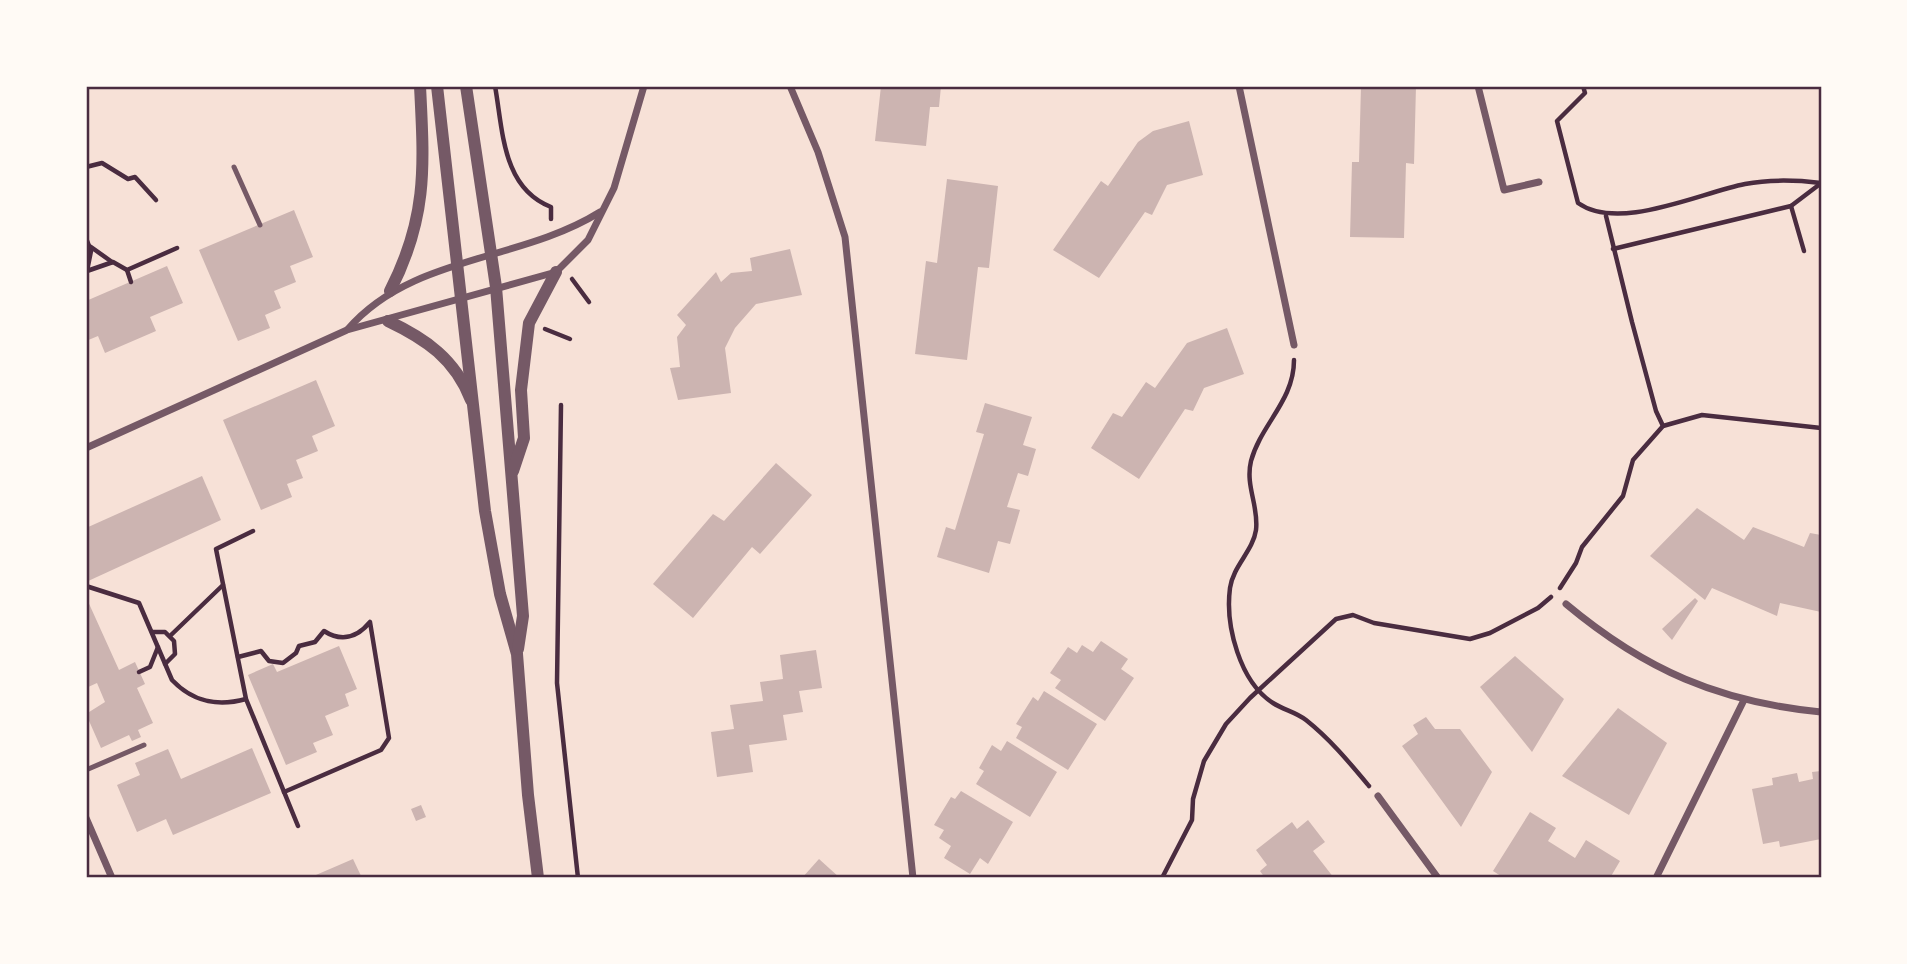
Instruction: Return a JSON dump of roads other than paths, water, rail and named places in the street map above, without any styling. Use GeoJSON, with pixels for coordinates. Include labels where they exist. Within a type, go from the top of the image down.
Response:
{"type":"FeatureCollection","features":[{"type":"Feature","properties":{"kind":"street"},"geometry":{"type":"LineString","coordinates":[[390,291],[408,255],[422,192],[420,86]]}},
{"type":"Feature","properties":{"kind":"street"},"geometry":{"type":"LineString","coordinates":[[437,86],[460,265],[488,525],[500,594],[517,653],[528,795],[538,878]]}},
{"type":"Feature","properties":{"kind":"street"},"geometry":{"type":"LineString","coordinates":[[467,86],[496,287],[523,616],[517,653]]}},
{"type":"Feature","properties":{"kind":"street"},"geometry":{"type":"LineString","coordinates":[[511,478],[524,438],[522,390],[529,323],[556,272],[588,240],[624,161],[644,86]]}},
{"type":"Feature","properties":{"kind":"street"},"geometry":{"type":"LineString","coordinates":[[790,86],[818,152],[845,237],[913,878]]}},
{"type":"Feature","properties":{"kind":"street"},"geometry":{"type":"LineString","coordinates":[[1239,86],[1294,345]]}},
{"type":"Feature","properties":{"kind":"street"},"geometry":{"type":"LineString","coordinates":[[1478,86],[1504,190],[1539,182]]}},
{"type":"Feature","properties":{"kind":"street"},"geometry":{"type":"LineString","coordinates":[[347,330],[362,313],[390,291],[460,265],[554,236],[600,211]]}},
{"type":"Feature","properties":{"kind":"street"},"geometry":{"type":"LineString","coordinates":[[86,448],[347,330],[388,321],[463,296],[556,272]]}},
{"type":"Feature","properties":{"kind":"street"},"geometry":{"type":"LineString","coordinates":[[388,321],[438,350],[462,382],[476,415]]}},
{"type":"Feature","properties":{"kind":"street"},"geometry":{"type":"LineString","coordinates":[[1566,604],[1598,630],[1655,666],[1704,689],[1744,700],[1821,712]]}},
{"type":"Feature","properties":{"kind":"street"},"geometry":{"type":"LineString","coordinates":[[1656,878],[1744,700]]}},
{"type":"Feature","properties":{"kind":"street"},"geometry":{"type":"LineString","coordinates":[[1378,796],[1438,878]]}},
{"type":"Feature","properties":{"kind":"street"},"geometry":{"type":"LineString","coordinates":[[86,818],[112,878]]}},
{"type":"Feature","properties":{"kind":"lane"},"geometry":{"type":"LineString","coordinates":[[234,167],[260,225]]}},
{"type":"Feature","properties":{"kind":"lane"},"geometry":{"type":"LineString","coordinates":[[86,770],[144,745]]}}]}
